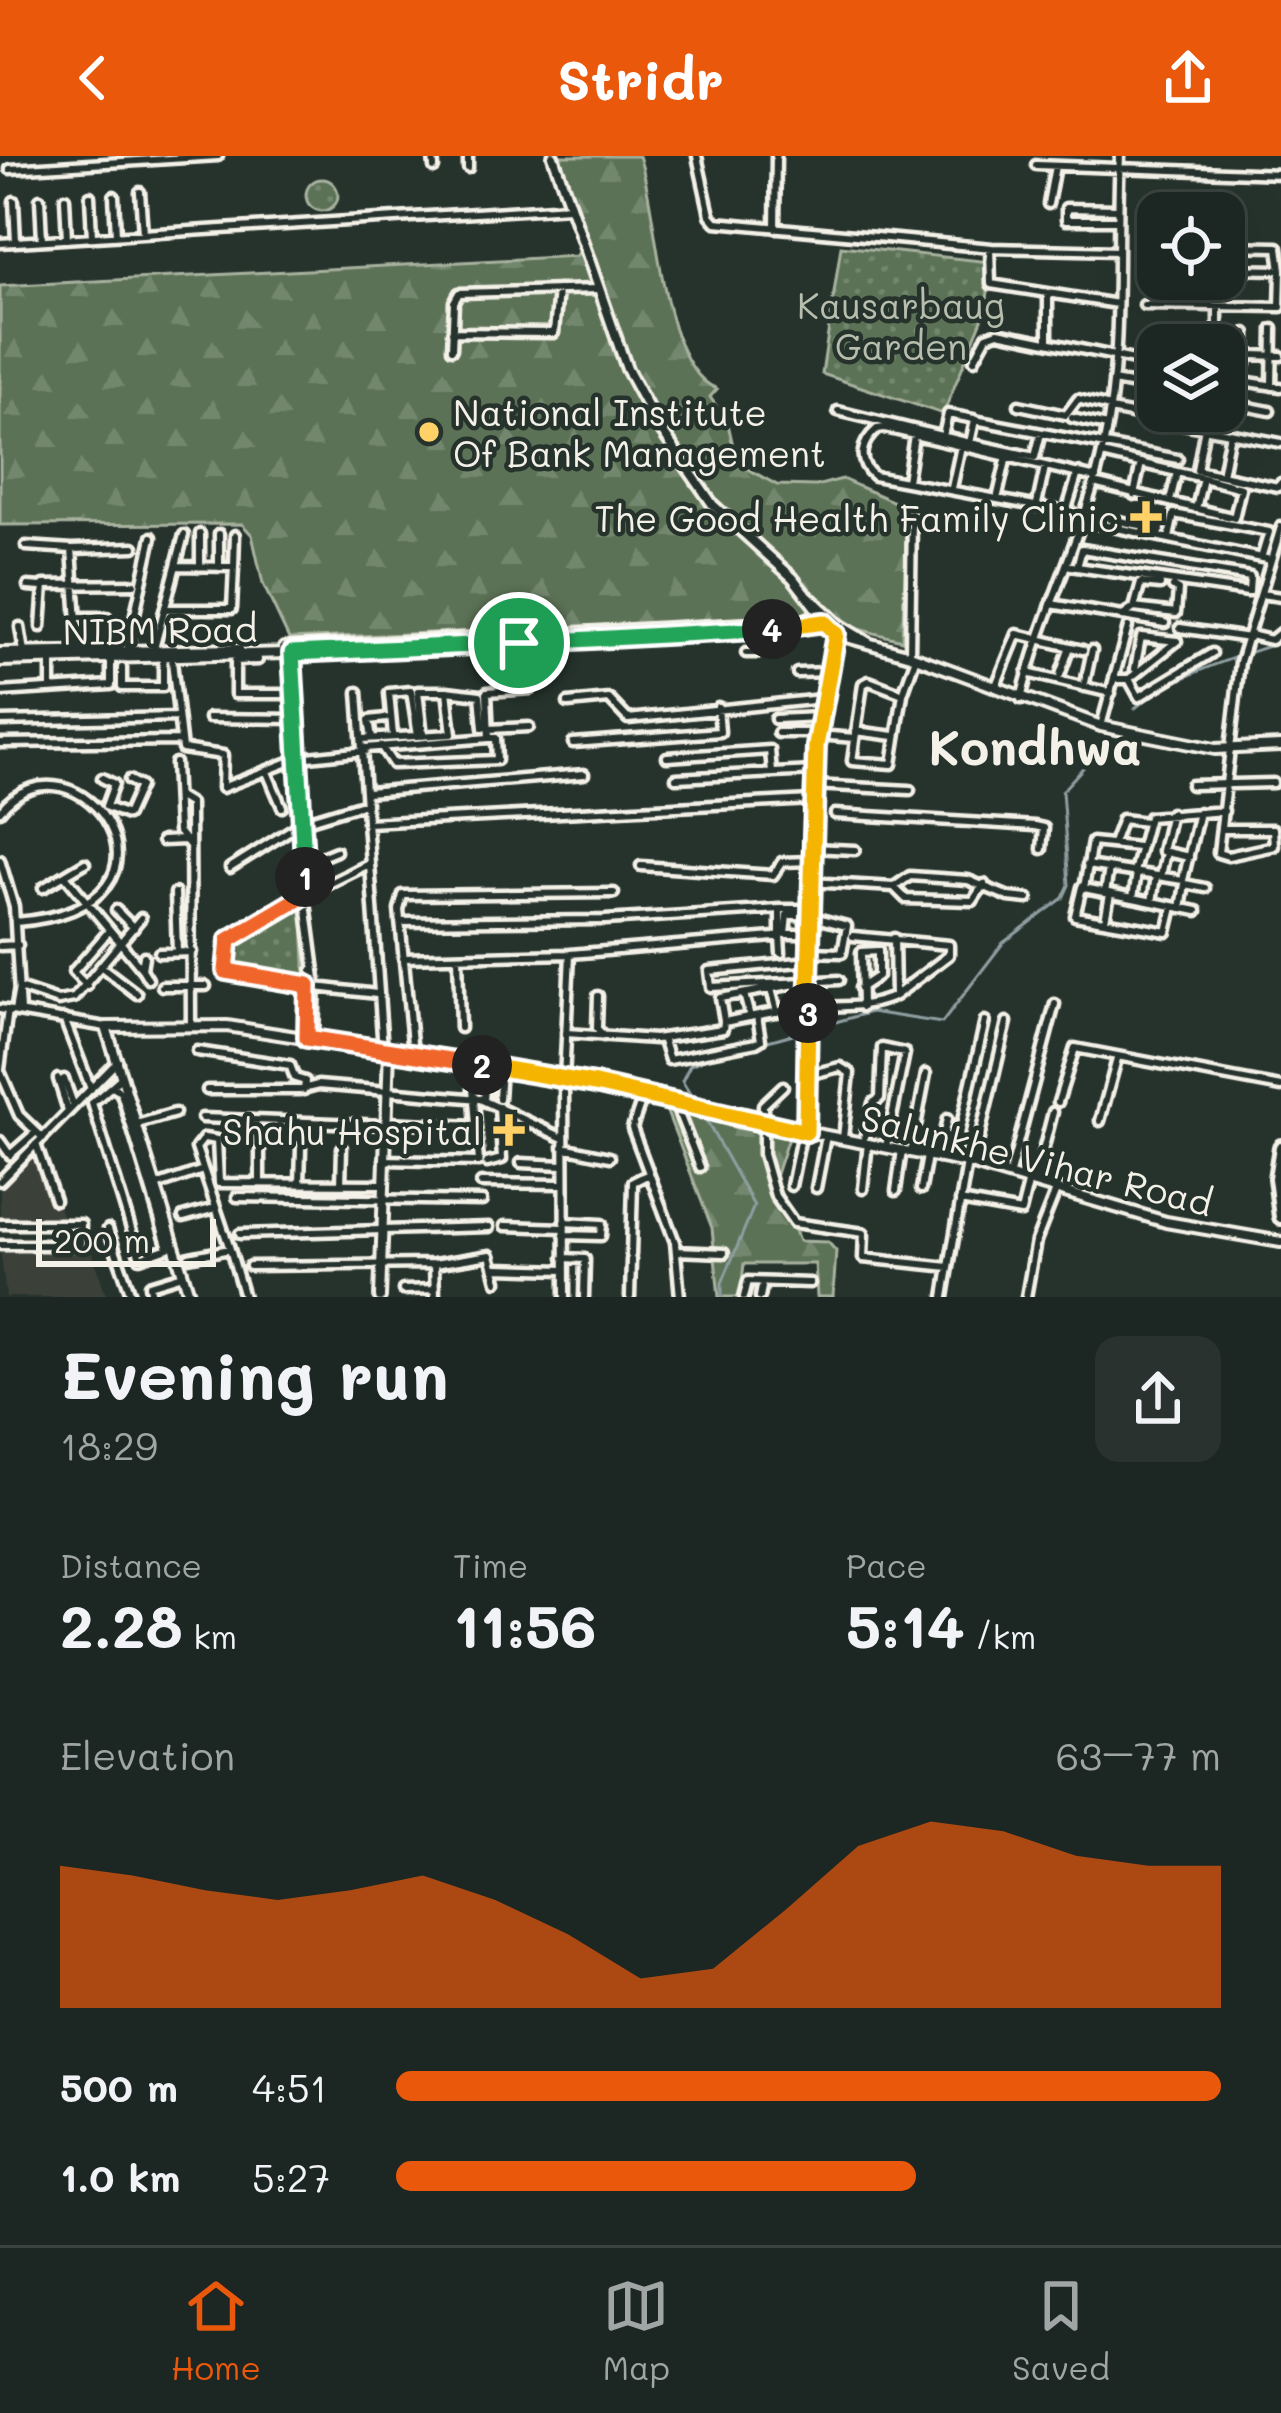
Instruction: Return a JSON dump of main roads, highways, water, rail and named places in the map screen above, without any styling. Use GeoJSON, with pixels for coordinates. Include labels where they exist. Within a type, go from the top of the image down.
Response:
{"type":"FeatureCollection","features":[{"type":"Feature","properties":{"kind":"main road"},"geometry":{"type":"LineString","coordinates":[[1281,1147],[1281,1216]]}},
{"type":"Feature","properties":{"kind":"waterway"},"geometry":{"type":"LineString","coordinates":[[1135,708],[1186,677],[1281,642]]}},
{"type":"Feature","properties":{"kind":"waterway"},"geometry":{"type":"LineString","coordinates":[[698,1107],[682,1081],[690,1065],[704,1059],[871,1012],[942,1023],[1003,943],[1063,898],[1069,885],[1062,791],[1109,739]]}},
{"type":"Feature","properties":{"kind":"waterway"},"geometry":{"type":"LineString","coordinates":[[703,1115],[754,1206],[722,1283],[722,1297]]}},
{"type":"Feature","properties":{"kind":"place","name":"National Institute Of Bank Management"},"geometry":{"type":"Point","coordinates":[429,432]}},
{"type":"Feature","properties":{"kind":"place","name":"The Good Health Family Clinic"},"geometry":{"type":"Point","coordinates":[1146,517]}},
{"type":"Feature","properties":{"kind":"place","name":"Shahu Hospital"},"geometry":{"type":"Point","coordinates":[509,1130]}},
{"type":"Feature","properties":{"kind":"district","name":"Kondhwa"},"geometry":{"type":"Point","coordinates":[1035,746]}},
{"type":"Feature","properties":{"kind":"park label","name":"Kausarbaug Garden"},"geometry":{"type":"Point","coordinates":[901,324]}}]}
